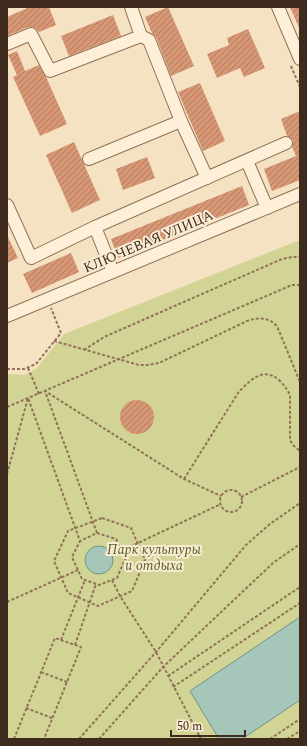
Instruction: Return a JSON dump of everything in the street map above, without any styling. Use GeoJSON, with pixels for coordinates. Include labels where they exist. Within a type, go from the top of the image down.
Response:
{"type":"FeatureCollection","features":[{"type":"Feature","properties":{"kind":"street"},"geometry":{"type":"LineString","coordinates":[[131,7],[141,36],[149,40],[206,178]]}},
{"type":"Feature","properties":{"kind":"street"},"geometry":{"type":"LineString","coordinates":[[278,7],[300,59]]}},
{"type":"Feature","properties":{"kind":"street"},"geometry":{"type":"LineString","coordinates":[[7,44],[31,34],[50,71],[141,36]]}},
{"type":"Feature","properties":{"kind":"street"},"geometry":{"type":"LineString","coordinates":[[89,159],[182,121]]}},
{"type":"Feature","properties":{"kind":"street"},"geometry":{"type":"LineString","coordinates":[[7,205],[31,258],[95,227],[286,143]]}},
{"type":"Feature","properties":{"kind":"street"},"geometry":{"type":"LineString","coordinates":[[247,161],[267,208]]}},
{"type":"Feature","properties":{"kind":"street","name":"КЛЮЧЕВАЯ УЛИЦА"},"geometry":{"type":"LineString","coordinates":[[7,316],[300,194]]}},
{"type":"Feature","properties":{"kind":"street"},"geometry":{"type":"LineString","coordinates":[[95,227],[113,272]]}},
{"type":"Feature","properties":{"kind":"path"},"geometry":{"type":"LineString","coordinates":[[84,350],[104,337],[282,259],[300,257]]}},
{"type":"Feature","properties":{"kind":"path"},"geometry":{"type":"LineString","coordinates":[[7,407],[292,285],[300,285]]}},
{"type":"Feature","properties":{"kind":"path"},"geometry":{"type":"LineString","coordinates":[[7,369],[24,369],[36,364],[61,333],[50,304]]}},
{"type":"Feature","properties":{"kind":"path"},"geometry":{"type":"LineString","coordinates":[[54,342],[118,360],[139,365],[148,365],[159,363],[247,320],[263,318],[271,321],[277,326],[300,382]]}},
{"type":"Feature","properties":{"kind":"path"},"geometry":{"type":"LineString","coordinates":[[28,368],[38,394]]}},
{"type":"Feature","properties":{"kind":"path"},"geometry":{"type":"LineString","coordinates":[[184,479],[238,393],[248,382],[257,376],[268,374],[274,376],[288,389],[290,396],[290,440],[293,445],[300,450]]}},
{"type":"Feature","properties":{"kind":"path"},"geometry":{"type":"LineString","coordinates":[[45,391],[184,479],[221,496]]}},
{"type":"Feature","properties":{"kind":"path"},"geometry":{"type":"LineString","coordinates":[[45,391],[97,533]]}},
{"type":"Feature","properties":{"kind":"path"},"geometry":{"type":"LineString","coordinates":[[7,474],[28,398]]}},
{"type":"Feature","properties":{"kind":"path"},"geometry":{"type":"LineString","coordinates":[[28,398],[80,541]]}},
{"type":"Feature","properties":{"kind":"path"},"geometry":{"type":"LineString","coordinates":[[241,497],[300,467]]}},
{"type":"Feature","properties":{"kind":"path"},"geometry":{"type":"LineString","coordinates":[[221,496],[227,491],[231,490],[235,491],[241,497]]}},
{"type":"Feature","properties":{"kind":"path"},"geometry":{"type":"LineString","coordinates":[[221,496],[221,504],[226,510],[234,511],[240,505],[241,497]]}},
{"type":"Feature","properties":{"kind":"path"},"geometry":{"type":"LineString","coordinates":[[79,739],[156,652],[246,545],[270,524],[300,503]]}},
{"type":"Feature","properties":{"kind":"path"},"geometry":{"type":"LineString","coordinates":[[121,551],[221,504]]}},
{"type":"Feature","properties":{"kind":"path"},"geometry":{"type":"LineString","coordinates":[[102,518],[131,528],[145,560],[132,590],[98,606],[68,593],[54,561],[68,531],[92,522],[102,518]]}},
{"type":"Feature","properties":{"kind":"path"},"geometry":{"type":"LineString","coordinates":[[97,533],[116,539],[125,560],[117,578],[99,585],[82,579],[72,557],[80,541],[97,533]]}},
{"type":"Feature","properties":{"kind":"path"},"geometry":{"type":"LineString","coordinates":[[99,739],[163,667],[273,563],[300,544]]}},
{"type":"Feature","properties":{"kind":"path"},"geometry":{"type":"LineString","coordinates":[[7,602],[78,570]]}},
{"type":"Feature","properties":{"kind":"path"},"geometry":{"type":"LineString","coordinates":[[60,640],[85,580]]}},
{"type":"Feature","properties":{"kind":"path"},"geometry":{"type":"LineString","coordinates":[[112,580],[120,596],[156,652],[201,739]]}},
{"type":"Feature","properties":{"kind":"path"},"geometry":{"type":"LineString","coordinates":[[76,645],[96,584]]}},
{"type":"Feature","properties":{"kind":"path"},"geometry":{"type":"LineString","coordinates":[[168,676],[300,586]]}},
{"type":"Feature","properties":{"kind":"path"},"geometry":{"type":"LineString","coordinates":[[173,687],[300,603]]}},
{"type":"Feature","properties":{"kind":"path"},"geometry":{"type":"LineString","coordinates":[[14,739],[55,638],[81,647],[44,739]]}},
{"type":"Feature","properties":{"kind":"path"},"geometry":{"type":"LineString","coordinates":[[41,672],[66,682]]}},
{"type":"Feature","properties":{"kind":"path"},"geometry":{"type":"LineString","coordinates":[[26,708],[52,718]]}},
{"type":"Feature","properties":{"kind":"path"},"geometry":{"type":"LineString","coordinates":[[270,739],[300,720]]}},
{"type":"Feature","properties":{"kind":"path"},"geometry":{"type":"LineString","coordinates":[[287,739],[300,731]]}},
{"type":"Feature","properties":{"kind":"green space","name":"Парк культуры и отдыха"},"geometry":{"type":"Polygon","coordinates":[[[300,240],[300,739],[7,739],[7,374],[24,375],[36,369],[64,334],[300,240]]]}},
{"type":"Feature","properties":{"kind":"shaded area"},"geometry":{"type":"Polygon","coordinates":[[[99,546],[109,550],[113,560],[109,570],[99,574],[89,570],[85,560],[89,550],[99,546]]]}},
{"type":"Feature","properties":{"kind":"shaded area"},"geometry":{"type":"Polygon","coordinates":[[[300,617],[300,700],[242,739],[219,739],[190,691],[300,617]]]}},
{"type":"Feature","properties":{"kind":"building"},"geometry":{"type":"Polygon","coordinates":[[[30,7],[49,7],[56,25],[39,32],[35,28],[28,27],[7,36],[7,17],[30,7]]]}},
{"type":"Feature","properties":{"kind":"building"},"geometry":{"type":"Polygon","coordinates":[[[168,7],[194,66],[171,76],[156,37],[152,33],[145,17],[168,7]]]}},
{"type":"Feature","properties":{"kind":"building"},"geometry":{"type":"Polygon","coordinates":[[[290,7],[300,7],[300,30],[290,7]]]}},
{"type":"Feature","properties":{"kind":"building"},"geometry":{"type":"Polygon","coordinates":[[[113,15],[121,36],[69,56],[61,36],[113,15]]]}},
{"type":"Feature","properties":{"kind":"building"},"geometry":{"type":"Polygon","coordinates":[[[248,29],[265,68],[244,77],[240,68],[217,78],[207,54],[229,45],[227,38],[248,29]]]}},
{"type":"Feature","properties":{"kind":"building"},"geometry":{"type":"Polygon","coordinates":[[[17,51],[25,71],[39,65],[67,124],[40,136],[13,77],[17,75],[8,55],[17,51]]]}},
{"type":"Feature","properties":{"kind":"building"},"geometry":{"type":"Polygon","coordinates":[[[200,83],[225,141],[203,151],[178,92],[200,83]]]}},
{"type":"Feature","properties":{"kind":"building"},"geometry":{"type":"Polygon","coordinates":[[[300,111],[300,180],[272,191],[264,169],[296,156],[292,147],[293,140],[287,136],[281,119],[300,111]]]}},
{"type":"Feature","properties":{"kind":"building"},"geometry":{"type":"Polygon","coordinates":[[[74,142],[100,200],[72,213],[46,155],[74,142]]]}},
{"type":"Feature","properties":{"kind":"building"},"geometry":{"type":"Polygon","coordinates":[[[147,157],[155,178],[123,190],[116,169],[147,157]]]}},
{"type":"Feature","properties":{"kind":"building"},"geometry":{"type":"Polygon","coordinates":[[[242,186],[249,205],[118,258],[111,239],[242,186]]]}},
{"type":"Feature","properties":{"kind":"building"},"geometry":{"type":"Polygon","coordinates":[[[7,235],[18,258],[7,263],[7,235]]]}},
{"type":"Feature","properties":{"kind":"building"},"geometry":{"type":"Polygon","coordinates":[[[71,253],[79,272],[32,293],[23,274],[71,253]]]}},
{"type":"Feature","properties":{"kind":"building"},"geometry":{"type":"Polygon","coordinates":[[[140,400],[149,405],[153,410],[153,424],[149,429],[144,433],[134,434],[130,433],[121,424],[120,414],[121,410],[130,401],[140,400]]]}}]}
